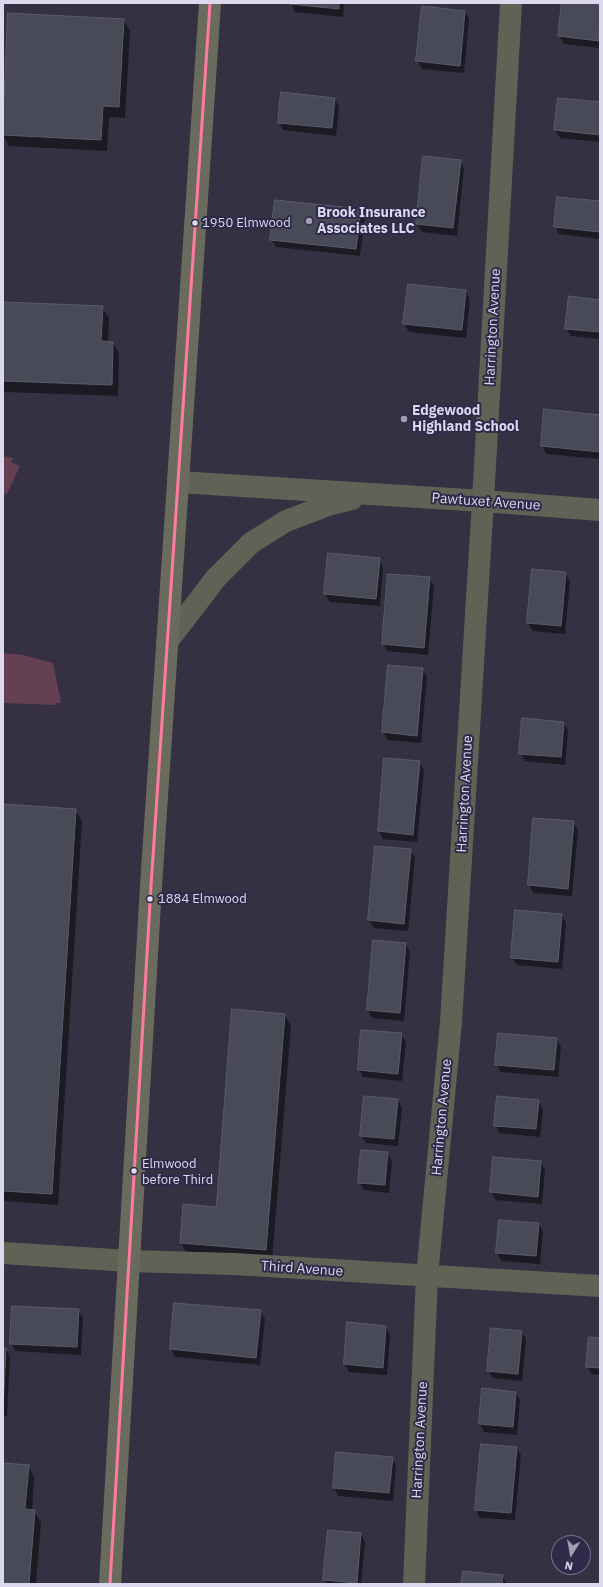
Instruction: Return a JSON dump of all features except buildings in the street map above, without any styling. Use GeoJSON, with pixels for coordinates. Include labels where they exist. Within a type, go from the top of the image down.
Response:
{"type":"FeatureCollection","features":[{"type":"Feature","properties":{"kind":"main road"},"geometry":{"type":"LineString","coordinates":[[110,1584],[146,973],[210,3]]}},
{"type":"Feature","properties":{"kind":"street","name":"Harrington Avenue"},"geometry":{"type":"LineString","coordinates":[[414,1584],[427,1276],[451,1022],[483,501],[510,3]]}},
{"type":"Feature","properties":{"kind":"street","name":"Pawtuxet Avenue"},"geometry":{"type":"LineString","coordinates":[[178,482],[483,501],[600,510]]}},
{"type":"Feature","properties":{"kind":"street","name":"Pawtuxet Avenue"},"geometry":{"type":"LineString","coordinates":[[167,642],[216,578],[251,543],[286,521],[331,504],[371,494]]}},
{"type":"Feature","properties":{"kind":"street","name":"Third Avenue"},"geometry":{"type":"LineString","coordinates":[[3,1253],[129,1261],[234,1264],[600,1286]]}},
{"type":"Feature","properties":{"kind":"shaded area"},"geometry":{"type":"Polygon","coordinates":[[[3,456],[13,458],[11,462],[20,466],[7,494],[3,495],[3,456]]]}},
{"type":"Feature","properties":{"kind":"shaded area"},"geometry":{"type":"Polygon","coordinates":[[[3,653],[23,655],[53,663],[61,703],[56,703],[57,705],[3,703],[3,653]]]}},
{"type":"Feature","properties":{"kind":"transit line"},"geometry":{"type":"LineString","coordinates":[[110,1584],[151,886],[210,3]]}},
{"type":"Feature","properties":{"kind":"place","name":"Brook Insurance Associates LLC"},"geometry":{"type":"Point","coordinates":[309,221]}},
{"type":"Feature","properties":{"kind":"place","name":"1950 Elmwood"},"geometry":{"type":"Point","coordinates":[195,223]}},
{"type":"Feature","properties":{"kind":"place","name":"Edgewood Highland School"},"geometry":{"type":"Point","coordinates":[404,419]}},
{"type":"Feature","properties":{"kind":"place","name":"1884 Elmwood"},"geometry":{"type":"Point","coordinates":[150,899]}},
{"type":"Feature","properties":{"kind":"place","name":"Elmwood before Third"},"geometry":{"type":"Point","coordinates":[134,1171]}}]}
